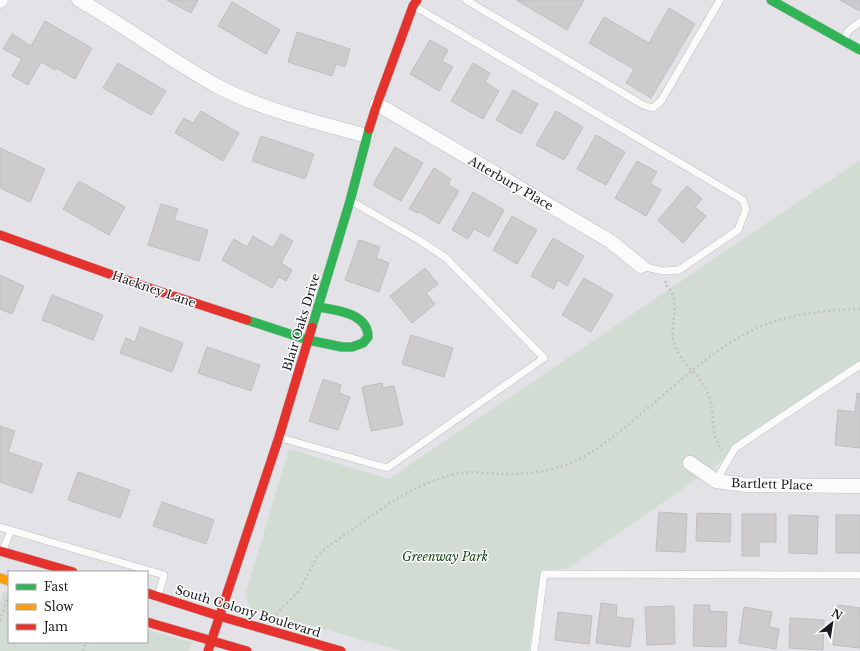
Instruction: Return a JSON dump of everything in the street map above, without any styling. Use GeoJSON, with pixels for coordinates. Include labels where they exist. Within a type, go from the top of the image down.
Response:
{"type":"FeatureCollection","features":[{"type":"Feature","properties":{"kind":"street"},"geometry":{"type":"LineString","coordinates":[[79,0],[220,87],[272,109],[367,136]]}},
{"type":"Feature","properties":{"kind":"street"},"geometry":{"type":"LineString","coordinates":[[771,0],[860,50]]}},
{"type":"Feature","properties":{"kind":"street","name":"Blair Oaks Drive"},"geometry":{"type":"LineString","coordinates":[[208,651],[279,437],[350,201],[377,104],[415,3]]}},
{"type":"Feature","properties":{"kind":"street","name":"Atterbury Place"},"geometry":{"type":"LineString","coordinates":[[377,104],[610,241],[641,266]]}},
{"type":"Feature","properties":{"kind":"street","name":"Hackney Lane"},"geometry":{"type":"LineString","coordinates":[[0,235],[143,286],[308,340],[342,347],[352,347],[363,343],[368,337],[366,326],[363,322],[351,315],[318,307]]}},
{"type":"Feature","properties":{"kind":"street","name":"Bartlett Place"},"geometry":{"type":"LineString","coordinates":[[690,463],[716,480],[746,485],[860,486]]}},
{"type":"Feature","properties":{"kind":"street"},"geometry":{"type":"LineString","coordinates":[[1,555],[69,571]]}},
{"type":"Feature","properties":{"kind":"street","name":"South Colony Boulevard"},"geometry":{"type":"LineString","coordinates":[[148,593],[219,616],[342,651]]}},
{"type":"Feature","properties":{"kind":"street"},"geometry":{"type":"LineString","coordinates":[[148,622],[247,651]]}},
{"type":"Feature","properties":{"kind":"lane"},"geometry":{"type":"LineString","coordinates":[[466,0],[642,105],[653,108],[660,101],[720,0]]}},
{"type":"Feature","properties":{"kind":"lane"},"geometry":{"type":"LineString","coordinates":[[415,3],[742,200],[746,209],[738,230],[680,270],[662,271],[641,266]]}},
{"type":"Feature","properties":{"kind":"lane"},"geometry":{"type":"LineString","coordinates":[[843,40],[849,30],[860,22]]}},
{"type":"Feature","properties":{"kind":"lane"},"geometry":{"type":"LineString","coordinates":[[279,437],[386,468],[544,358],[446,258],[419,240],[350,201]]}},
{"type":"Feature","properties":{"kind":"lane"},"geometry":{"type":"LineString","coordinates":[[716,480],[735,448],[860,365]]}},
{"type":"Feature","properties":{"kind":"lane"},"geometry":{"type":"LineString","coordinates":[[0,527],[164,575],[158,596]]}},
{"type":"Feature","properties":{"kind":"lane"},"geometry":{"type":"LineString","coordinates":[[1,555],[11,530]]}},
{"type":"Feature","properties":{"kind":"lane"},"geometry":{"type":"LineString","coordinates":[[534,651],[544,574],[860,575]]}},
{"type":"Feature","properties":{"kind":"path"},"geometry":{"type":"LineString","coordinates":[[669,271],[665,285],[674,294],[673,337],[675,348],[681,358],[708,392],[717,442],[723,451],[729,456]]}},
{"type":"Feature","properties":{"kind":"path"},"geometry":{"type":"LineString","coordinates":[[276,614],[299,591],[316,557],[326,548],[406,492],[438,478],[461,473],[526,474],[550,469],[578,460],[619,433],[717,351],[746,333],[770,323],[799,315],[833,310],[860,309]]}},
{"type":"Feature","properties":{"kind":"path"},"geometry":{"type":"LineString","coordinates":[[0,622],[8,597]]}},
{"type":"Feature","properties":{"kind":"green space","name":"Greenway Park"},"geometry":{"type":"Polygon","coordinates":[[[860,160],[860,366],[567,569],[541,570],[529,651],[403,651],[251,609],[245,596],[289,449],[389,479],[860,160]]]}},
{"type":"Feature","properties":{"kind":"green space"},"geometry":{"type":"Polygon","coordinates":[[[3,592],[8,594],[8,643],[148,643],[148,630],[192,642],[189,651],[0,651],[0,603],[3,592]]]}},
{"type":"Feature","properties":{"kind":"building"},"geometry":{"type":"Polygon","coordinates":[[[167,0],[198,0],[191,13],[167,0]]]}},
{"type":"Feature","properties":{"kind":"building"},"geometry":{"type":"Polygon","coordinates":[[[516,0],[584,0],[567,30],[516,0]]]}},
{"type":"Feature","properties":{"kind":"building"},"geometry":{"type":"Polygon","coordinates":[[[840,0],[860,0],[860,11],[840,0]]]}},
{"type":"Feature","properties":{"kind":"building"},"geometry":{"type":"Polygon","coordinates":[[[232,2],[280,30],[266,54],[218,26],[232,2]]]}},
{"type":"Feature","properties":{"kind":"building"},"geometry":{"type":"Polygon","coordinates":[[[669,8],[695,24],[651,98],[626,83],[634,69],[589,43],[604,17],[649,43],[669,8]]]}},
{"type":"Feature","properties":{"kind":"building"},"geometry":{"type":"Polygon","coordinates":[[[45,21],[92,48],[75,79],[56,68],[55,70],[41,62],[28,85],[12,76],[22,59],[3,49],[12,34],[31,46],[45,21]]]}},
{"type":"Feature","properties":{"kind":"building"},"geometry":{"type":"Polygon","coordinates":[[[297,32],[350,49],[345,67],[336,64],[332,76],[288,62],[297,32]]]}},
{"type":"Feature","properties":{"kind":"building"},"geometry":{"type":"Polygon","coordinates":[[[430,40],[448,50],[442,61],[453,67],[439,91],[410,74],[430,40]]]}},
{"type":"Feature","properties":{"kind":"building"},"geometry":{"type":"Polygon","coordinates":[[[118,63],[166,91],[151,115],[103,88],[118,63]]]}},
{"type":"Feature","properties":{"kind":"building"},"geometry":{"type":"Polygon","coordinates":[[[473,63],[490,73],[485,82],[499,91],[483,119],[451,101],[473,63]]]}},
{"type":"Feature","properties":{"kind":"building"},"geometry":{"type":"Polygon","coordinates":[[[513,90],[538,104],[521,134],[496,120],[513,90]]]}},
{"type":"Feature","properties":{"kind":"building"},"geometry":{"type":"Polygon","coordinates":[[[201,111],[239,133],[223,161],[175,133],[184,118],[193,123],[201,111]]]}},
{"type":"Feature","properties":{"kind":"building"},"geometry":{"type":"Polygon","coordinates":[[[556,111],[583,127],[564,160],[536,145],[556,111]]]}},
{"type":"Feature","properties":{"kind":"building"},"geometry":{"type":"Polygon","coordinates":[[[596,135],[625,152],[606,185],[577,169],[596,135]]]}},
{"type":"Feature","properties":{"kind":"building"},"geometry":{"type":"Polygon","coordinates":[[[261,136],[314,154],[305,179],[252,161],[261,136]]]}},
{"type":"Feature","properties":{"kind":"building"},"geometry":{"type":"Polygon","coordinates":[[[395,147],[423,163],[401,201],[373,185],[395,147]]]}},
{"type":"Feature","properties":{"kind":"building"},"geometry":{"type":"Polygon","coordinates":[[[0,148],[45,169],[30,202],[0,188],[0,148]]]}},
{"type":"Feature","properties":{"kind":"building"},"geometry":{"type":"Polygon","coordinates":[[[637,161],[657,172],[650,183],[661,190],[646,216],[615,198],[637,161]]]}},
{"type":"Feature","properties":{"kind":"building"},"geometry":{"type":"Polygon","coordinates":[[[434,168],[451,179],[448,185],[459,191],[439,224],[419,212],[418,213],[409,209],[434,168]]]}},
{"type":"Feature","properties":{"kind":"building"},"geometry":{"type":"Polygon","coordinates":[[[79,181],[125,207],[109,235],[63,209],[79,181]]]}},
{"type":"Feature","properties":{"kind":"building"},"geometry":{"type":"Polygon","coordinates":[[[687,186],[702,199],[695,207],[706,216],[683,243],[658,220],[687,186]]]}},
{"type":"Feature","properties":{"kind":"building"},"geometry":{"type":"Polygon","coordinates":[[[473,192],[504,210],[489,237],[474,229],[468,239],[452,230],[473,192]]]}},
{"type":"Feature","properties":{"kind":"building"},"geometry":{"type":"Polygon","coordinates":[[[161,204],[178,209],[174,220],[208,230],[199,261],[148,245],[161,204]]]}},
{"type":"Feature","properties":{"kind":"building"},"geometry":{"type":"Polygon","coordinates":[[[512,216],[537,230],[517,264],[493,250],[512,216]]]}},
{"type":"Feature","properties":{"kind":"building"},"geometry":{"type":"Polygon","coordinates":[[[281,234],[293,241],[281,263],[292,270],[286,281],[279,277],[272,288],[222,260],[234,239],[247,247],[253,236],[273,248],[281,234]]]}},
{"type":"Feature","properties":{"kind":"building"},"geometry":{"type":"Polygon","coordinates":[[[553,238],[584,256],[567,286],[558,280],[553,289],[531,276],[553,238]]]}},
{"type":"Feature","properties":{"kind":"building"},"geometry":{"type":"Polygon","coordinates":[[[359,240],[380,247],[376,258],[389,263],[379,292],[345,280],[359,240]]]}},
{"type":"Feature","properties":{"kind":"building"},"geometry":{"type":"Polygon","coordinates":[[[425,268],[438,284],[426,293],[435,304],[412,323],[390,296],[425,268]]]}},
{"type":"Feature","properties":{"kind":"building"},"geometry":{"type":"Polygon","coordinates":[[[0,275],[24,286],[12,314],[0,309],[0,275]]]}},
{"type":"Feature","properties":{"kind":"building"},"geometry":{"type":"Polygon","coordinates":[[[584,278],[613,295],[591,332],[562,315],[584,278]]]}},
{"type":"Feature","properties":{"kind":"building"},"geometry":{"type":"Polygon","coordinates":[[[52,295],[103,315],[93,340],[42,320],[52,295]]]}},
{"type":"Feature","properties":{"kind":"building"},"geometry":{"type":"Polygon","coordinates":[[[140,327],[183,343],[172,372],[120,353],[126,338],[135,342],[140,327]]]}},
{"type":"Feature","properties":{"kind":"building"},"geometry":{"type":"Polygon","coordinates":[[[411,335],[453,348],[444,377],[402,364],[411,335]]]}},
{"type":"Feature","properties":{"kind":"building"},"geometry":{"type":"Polygon","coordinates":[[[207,347],[260,365],[251,391],[198,373],[207,347]]]}},
{"type":"Feature","properties":{"kind":"building"},"geometry":{"type":"Polygon","coordinates":[[[323,379],[341,385],[339,393],[350,397],[338,430],[309,421],[323,379]]]}},
{"type":"Feature","properties":{"kind":"building"},"geometry":{"type":"Polygon","coordinates":[[[382,383],[383,388],[394,386],[403,425],[371,431],[362,387],[382,383]]]}},
{"type":"Feature","properties":{"kind":"building"},"geometry":{"type":"Polygon","coordinates":[[[857,393],[860,394],[860,448],[835,445],[838,410],[855,412],[857,393]]]}},
{"type":"Feature","properties":{"kind":"building"},"geometry":{"type":"Polygon","coordinates":[[[0,426],[15,431],[8,452],[42,464],[32,493],[0,482],[0,426]]]}},
{"type":"Feature","properties":{"kind":"building"},"geometry":{"type":"Polygon","coordinates":[[[78,472],[130,490],[120,518],[68,500],[78,472]]]}},
{"type":"Feature","properties":{"kind":"building"},"geometry":{"type":"Polygon","coordinates":[[[162,502],[214,520],[206,544],[153,526],[162,502]]]}},
{"type":"Feature","properties":{"kind":"building"},"geometry":{"type":"Polygon","coordinates":[[[659,512],[687,514],[685,552],[656,551],[659,512]]]}},
{"type":"Feature","properties":{"kind":"building"},"geometry":{"type":"Polygon","coordinates":[[[697,513],[731,514],[730,542],[696,541],[697,513]]]}},
{"type":"Feature","properties":{"kind":"building"},"geometry":{"type":"Polygon","coordinates":[[[742,514],[776,514],[776,542],[759,542],[759,556],[742,556],[742,514]]]}},
{"type":"Feature","properties":{"kind":"building"},"geometry":{"type":"Polygon","coordinates":[[[789,515],[818,516],[817,554],[789,553],[789,515]]]}},
{"type":"Feature","properties":{"kind":"building"},"geometry":{"type":"Polygon","coordinates":[[[836,515],[860,515],[860,553],[836,553],[836,515]]]}},
{"type":"Feature","properties":{"kind":"building"},"geometry":{"type":"Polygon","coordinates":[[[601,603],[617,605],[616,617],[634,619],[630,647],[596,643],[601,603]]]}},
{"type":"Feature","properties":{"kind":"building"},"geometry":{"type":"Polygon","coordinates":[[[694,605],[710,605],[710,611],[727,612],[726,647],[693,646],[694,605]]]}},
{"type":"Feature","properties":{"kind":"building"},"geometry":{"type":"Polygon","coordinates":[[[838,605],[860,608],[860,648],[833,645],[838,605]]]}},
{"type":"Feature","properties":{"kind":"building"},"geometry":{"type":"Polygon","coordinates":[[[674,606],[675,644],[647,645],[645,607],[674,606]]]}},
{"type":"Feature","properties":{"kind":"building"},"geometry":{"type":"Polygon","coordinates":[[[744,607],[772,612],[769,627],[779,629],[776,649],[739,643],[744,607]]]}},
{"type":"Feature","properties":{"kind":"building"},"geometry":{"type":"Polygon","coordinates":[[[558,612],[592,616],[589,644],[555,640],[558,612]]]}},
{"type":"Feature","properties":{"kind":"building"},"geometry":{"type":"Polygon","coordinates":[[[790,618],[824,620],[823,650],[789,648],[790,618]]]}},
{"type":"Feature","properties":{"kind":"traffic: fast"},"geometry":{"type":"LineString","coordinates":[[771,0],[860,50]]}},
{"type":"Feature","properties":{"kind":"traffic: fast"},"geometry":{"type":"LineString","coordinates":[[312,327],[350,201],[369,129]]}},
{"type":"Feature","properties":{"kind":"traffic: fast"},"geometry":{"type":"LineString","coordinates":[[247,320],[308,340],[342,347],[352,347],[363,343],[368,337],[367,329],[357,318],[342,311],[318,307]]}},
{"type":"Feature","properties":{"kind":"traffic: slow"},"geometry":{"type":"LineString","coordinates":[[0,578],[8,581]]}},
{"type":"Feature","properties":{"kind":"traffic: jam"},"geometry":{"type":"LineString","coordinates":[[369,129],[413,6],[417,0]]}},
{"type":"Feature","properties":{"kind":"traffic: jam"},"geometry":{"type":"LineString","coordinates":[[0,235],[143,286],[247,320]]}},
{"type":"Feature","properties":{"kind":"traffic: jam"},"geometry":{"type":"LineString","coordinates":[[208,651],[279,437],[312,327]]}},
{"type":"Feature","properties":{"kind":"traffic: jam"},"geometry":{"type":"LineString","coordinates":[[0,551],[70,571]]}},
{"type":"Feature","properties":{"kind":"traffic: jam"},"geometry":{"type":"LineString","coordinates":[[148,593],[219,616],[341,651]]}},
{"type":"Feature","properties":{"kind":"traffic: jam"},"geometry":{"type":"LineString","coordinates":[[148,622],[247,651]]}}]}
